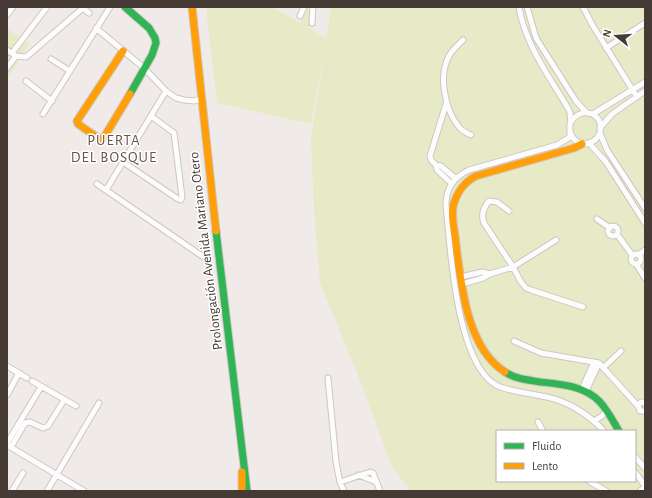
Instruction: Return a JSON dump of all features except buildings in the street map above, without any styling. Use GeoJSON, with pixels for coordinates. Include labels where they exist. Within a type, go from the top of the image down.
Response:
{"type":"FeatureCollection","features":[{"type":"Feature","properties":{"kind":"street"},"geometry":{"type":"LineString","coordinates":[[7,15],[13,7]]}},
{"type":"Feature","properties":{"kind":"street"},"geometry":{"type":"LineString","coordinates":[[7,68],[11,53],[47,7]]}},
{"type":"Feature","properties":{"kind":"street"},"geometry":{"type":"LineString","coordinates":[[11,53],[26,57],[83,7],[89,13]]}},
{"type":"Feature","properties":{"kind":"street"},"geometry":{"type":"LineString","coordinates":[[43,114],[110,7]]}},
{"type":"Feature","properties":{"kind":"street"},"geometry":{"type":"LineString","coordinates":[[123,51],[77,121],[78,124],[101,140],[103,139],[156,48],[153,31],[125,7]]}},
{"type":"Feature","properties":{"kind":"street","name":"Prolongación Avenida Mariano Otero"},"geometry":{"type":"LineString","coordinates":[[192,7],[210,182],[247,491]]}},
{"type":"Feature","properties":{"kind":"street"},"geometry":{"type":"LineString","coordinates":[[300,16],[304,7]]}},
{"type":"Feature","properties":{"kind":"street"},"geometry":{"type":"LineString","coordinates":[[312,23],[313,7]]}},
{"type":"Feature","properties":{"kind":"street"},"geometry":{"type":"LineString","coordinates":[[518,7],[529,41],[570,112],[570,137],[557,146],[469,170],[456,179],[448,189],[446,204],[453,277],[458,309],[476,363],[483,374],[493,384],[500,388],[556,400],[569,405],[594,421],[603,430]]}},
{"type":"Feature","properties":{"kind":"street"},"geometry":{"type":"LineString","coordinates":[[527,7],[536,38],[576,101],[586,112]]}},
{"type":"Feature","properties":{"kind":"street"},"geometry":{"type":"LineString","coordinates":[[584,7],[593,26],[636,97]]}},
{"type":"Feature","properties":{"kind":"street"},"geometry":{"type":"LineString","coordinates":[[606,48],[645,23]]}},
{"type":"Feature","properties":{"kind":"street"},"geometry":{"type":"LineString","coordinates":[[96,28],[144,68],[166,91],[176,98],[194,101],[201,99]]}},
{"type":"Feature","properties":{"kind":"street"},"geometry":{"type":"LineString","coordinates":[[452,183],[437,170],[436,165],[431,160],[430,155],[446,104],[444,78],[445,66],[452,52],[463,40]]}},
{"type":"Feature","properties":{"kind":"street"},"geometry":{"type":"LineString","coordinates":[[51,59],[70,72]]}},
{"type":"Feature","properties":{"kind":"street"},"geometry":{"type":"LineString","coordinates":[[26,81],[52,100]]}},
{"type":"Feature","properties":{"kind":"street"},"geometry":{"type":"LineString","coordinates":[[593,114],[645,82]]}},
{"type":"Feature","properties":{"kind":"street"},"geometry":{"type":"LineString","coordinates":[[106,190],[166,91]]}},
{"type":"Feature","properties":{"kind":"street"},"geometry":{"type":"LineString","coordinates":[[618,430],[596,399],[584,390],[570,386],[526,380],[507,373],[498,368],[488,359],[480,345],[472,322],[461,280],[452,212],[458,194],[474,177],[574,148],[597,138],[600,130],[612,114],[645,91]]}},
{"type":"Feature","properties":{"kind":"street"},"geometry":{"type":"LineString","coordinates":[[446,104],[459,127],[472,135]]}},
{"type":"Feature","properties":{"kind":"street"},"geometry":{"type":"LineString","coordinates":[[570,124],[574,117],[578,114],[586,112],[593,114],[600,122],[600,130],[606,150],[645,208]]}},
{"type":"Feature","properties":{"kind":"street"},"geometry":{"type":"LineString","coordinates":[[123,162],[181,200],[182,197],[174,132],[151,116]]}},
{"type":"Feature","properties":{"kind":"street"},"geometry":{"type":"LineString","coordinates":[[441,121],[453,118]]}},
{"type":"Feature","properties":{"kind":"street"},"geometry":{"type":"LineString","coordinates":[[570,134],[575,140],[586,143],[610,169],[645,223]]}},
{"type":"Feature","properties":{"kind":"street"},"geometry":{"type":"LineString","coordinates":[[436,165],[441,166],[456,179]]}},
{"type":"Feature","properties":{"kind":"street"},"geometry":{"type":"LineString","coordinates":[[97,184],[202,256]]}},
{"type":"Feature","properties":{"kind":"street"},"geometry":{"type":"LineString","coordinates":[[509,211],[497,202],[489,201],[483,210],[482,217],[484,223],[521,282],[526,288],[583,307]]}},
{"type":"Feature","properties":{"kind":"street"},"geometry":{"type":"LineString","coordinates":[[597,219],[610,228],[613,226],[617,228],[617,234],[639,257],[640,262],[636,264]]}},
{"type":"Feature","properties":{"kind":"street"},"geometry":{"type":"LineString","coordinates":[[461,280],[483,278],[490,274],[513,267],[556,240]]}},
{"type":"Feature","properties":{"kind":"street"},"geometry":{"type":"LineString","coordinates":[[645,250],[639,257],[631,261],[633,264],[636,264],[645,278]]}},
{"type":"Feature","properties":{"kind":"street"},"geometry":{"type":"LineString","coordinates":[[514,341],[541,353],[596,363],[604,368],[638,406],[640,411],[645,411]]}},
{"type":"Feature","properties":{"kind":"street"},"geometry":{"type":"LineString","coordinates":[[604,368],[621,351]]}},
{"type":"Feature","properties":{"kind":"street"},"geometry":{"type":"LineString","coordinates":[[584,390],[596,363]]}},
{"type":"Feature","properties":{"kind":"street"},"geometry":{"type":"LineString","coordinates":[[7,366],[76,406]]}},
{"type":"Feature","properties":{"kind":"street"},"geometry":{"type":"LineString","coordinates":[[7,395],[19,373]]}},
{"type":"Feature","properties":{"kind":"street"},"geometry":{"type":"LineString","coordinates":[[328,378],[336,462],[340,482],[344,491]]}},
{"type":"Feature","properties":{"kind":"street"},"geometry":{"type":"LineString","coordinates":[[8,445],[41,386]]}},
{"type":"Feature","properties":{"kind":"street"},"geometry":{"type":"LineString","coordinates":[[8,445],[25,422],[30,422],[41,428],[48,426],[64,400]]}},
{"type":"Feature","properties":{"kind":"street"},"geometry":{"type":"LineString","coordinates":[[638,406],[641,402],[645,403]]}},
{"type":"Feature","properties":{"kind":"street"},"geometry":{"type":"LineString","coordinates":[[46,491],[98,403]]}},
{"type":"Feature","properties":{"kind":"street"},"geometry":{"type":"LineString","coordinates":[[594,421],[602,416],[606,411]]}},
{"type":"Feature","properties":{"kind":"street"},"geometry":{"type":"LineString","coordinates":[[538,422],[542,430]]}},
{"type":"Feature","properties":{"kind":"street"},"geometry":{"type":"LineString","coordinates":[[8,445],[84,491]]}},
{"type":"Feature","properties":{"kind":"street"},"geometry":{"type":"LineString","coordinates":[[636,458],[645,468]]}},
{"type":"Feature","properties":{"kind":"street"},"geometry":{"type":"LineString","coordinates":[[242,491],[241,480],[244,462]]}},
{"type":"Feature","properties":{"kind":"street"},"geometry":{"type":"LineString","coordinates":[[636,473],[645,486],[640,491]]}},
{"type":"Feature","properties":{"kind":"street"},"geometry":{"type":"LineString","coordinates":[[12,491],[22,474]]}},
{"type":"Feature","properties":{"kind":"street"},"geometry":{"type":"LineString","coordinates":[[340,482],[359,476],[376,482],[380,491]]}},
{"type":"Feature","properties":{"kind":"street"},"geometry":{"type":"LineString","coordinates":[[591,482],[606,491]]}},
{"type":"Feature","properties":{"kind":"street"},"geometry":{"type":"LineString","coordinates":[[593,491],[596,485]]}},
{"type":"Feature","properties":{"kind":"green space"},"geometry":{"type":"Polygon","coordinates":[[[206,7],[273,7],[300,23],[309,7],[311,7],[309,28],[326,39],[331,7],[645,7],[645,491],[411,491],[392,467],[356,370],[320,283],[314,210],[311,138],[325,48],[311,124],[217,103],[206,7]]]}},
{"type":"Feature","properties":{"kind":"green space"},"geometry":{"type":"Polygon","coordinates":[[[7,29],[30,43],[7,80],[7,29]]]}},
{"type":"Feature","properties":{"kind":"traffic: fast"},"geometry":{"type":"LineString","coordinates":[[125,7],[149,28],[155,38],[156,43],[152,55],[130,94]]}},
{"type":"Feature","properties":{"kind":"traffic: fast"},"geometry":{"type":"LineString","coordinates":[[216,231],[247,491]]}},
{"type":"Feature","properties":{"kind":"traffic: fast"},"geometry":{"type":"LineString","coordinates":[[505,372],[522,379],[564,385],[587,392],[603,405],[618,430]]}},
{"type":"Feature","properties":{"kind":"traffic: slow"},"geometry":{"type":"LineString","coordinates":[[192,7],[216,231]]}},
{"type":"Feature","properties":{"kind":"traffic: slow"},"geometry":{"type":"LineString","coordinates":[[123,51],[77,121],[78,124],[101,140],[103,139],[130,94]]}},
{"type":"Feature","properties":{"kind":"traffic: slow"},"geometry":{"type":"LineString","coordinates":[[505,372],[492,361],[482,348],[474,332],[468,314],[460,278],[453,226],[452,216],[454,202],[464,185],[476,176],[574,148],[582,144]]}},
{"type":"Feature","properties":{"kind":"traffic: slow"},"geometry":{"type":"LineString","coordinates":[[242,472],[242,491]]}},
{"type":"Feature","properties":{"kind":"district","name":"PUERTA DEL BOSQUE"},"geometry":{"type":"Point","coordinates":[114,148]}}]}
